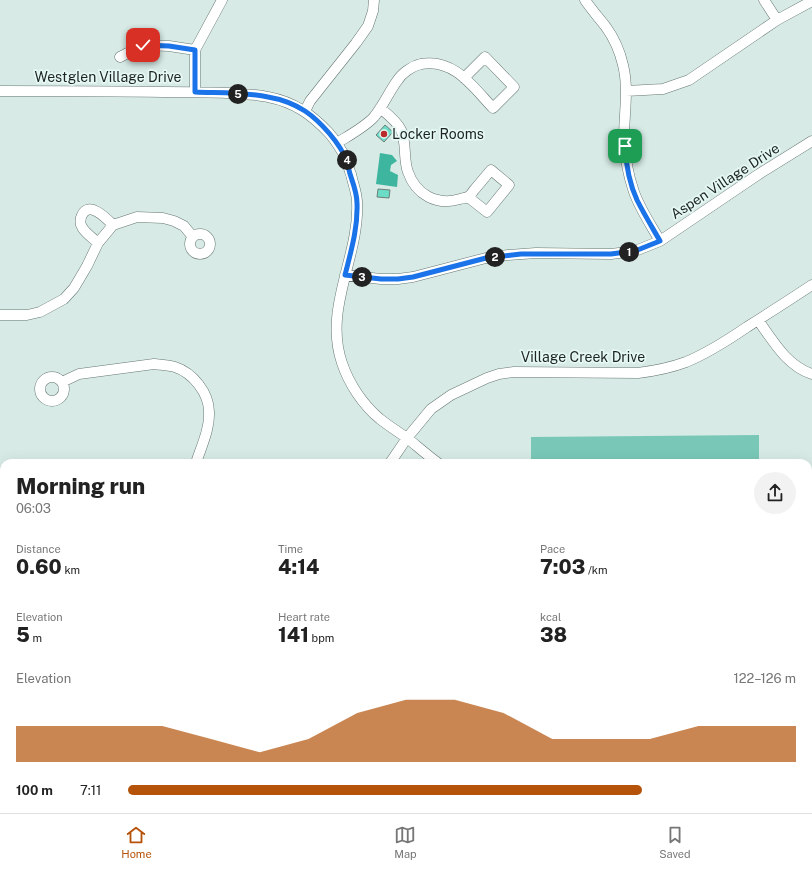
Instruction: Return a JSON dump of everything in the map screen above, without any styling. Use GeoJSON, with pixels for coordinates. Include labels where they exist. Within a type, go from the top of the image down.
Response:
{"type":"FeatureCollection","features":[{"type":"Feature","properties":{"kind":"street"},"geometry":{"type":"LineString","coordinates":[[195,92],[195,50],[222,0]]}},
{"type":"Feature","properties":{"kind":"street"},"geometry":{"type":"LineString","coordinates":[[304,111],[310,101],[368,26],[373,11],[374,0]]}},
{"type":"Feature","properties":{"kind":"street"},"geometry":{"type":"LineString","coordinates":[[585,0],[614,40],[623,65],[626,78],[624,137],[627,168],[638,200],[660,241]]}},
{"type":"Feature","properties":{"kind":"street"},"geometry":{"type":"LineString","coordinates":[[764,0],[777,20]]}},
{"type":"Feature","properties":{"kind":"street"},"geometry":{"type":"LineString","coordinates":[[626,91],[662,89],[689,80],[777,20],[812,1]]}},
{"type":"Feature","properties":{"kind":"street"},"geometry":{"type":"LineString","coordinates":[[120,57],[143,45],[169,46],[195,50]]}},
{"type":"Feature","properties":{"kind":"street"},"geometry":{"type":"LineString","coordinates":[[337,143],[374,117],[397,80],[406,71],[417,65],[428,63],[438,64],[454,70],[464,78],[493,108],[514,87],[485,57],[464,78]]}},
{"type":"Feature","properties":{"kind":"street","name":"Westglen Village Drive"},"geometry":{"type":"LineString","coordinates":[[0,91],[195,92],[252,94],[269,97],[294,105],[318,122],[337,143],[347,161],[355,189],[357,203],[355,231],[338,309],[338,351],[342,364],[349,380],[370,410],[433,459]]}},
{"type":"Feature","properties":{"kind":"street"},"geometry":{"type":"LineString","coordinates":[[380,108],[396,122],[400,129],[403,137],[408,171],[418,190],[431,198],[441,201],[454,201],[468,197]]}},
{"type":"Feature","properties":{"kind":"street","name":"Aspen Village Drive"},"geometry":{"type":"LineString","coordinates":[[345,275],[381,279],[398,279],[413,277],[486,258],[521,254],[611,254],[635,251],[660,241],[759,174],[812,141]]}},
{"type":"Feature","properties":{"kind":"street"},"geometry":{"type":"LineString","coordinates":[[98,243],[81,226],[81,216],[84,212],[93,210],[113,226]]}},
{"type":"Feature","properties":{"kind":"street"},"geometry":{"type":"LineString","coordinates":[[0,315],[26,315],[40,312],[64,299],[74,288],[98,243],[113,226],[137,217],[163,218],[184,226],[193,237]]}},
{"type":"Feature","properties":{"kind":"street","name":"Village Creek Drive"},"geometry":{"type":"LineString","coordinates":[[393,459],[407,438],[431,409],[451,395],[486,378],[514,372],[638,373],[685,362],[708,352],[812,285]]}},
{"type":"Feature","properties":{"kind":"street"},"geometry":{"type":"LineString","coordinates":[[758,320],[788,360],[798,368],[812,374]]}},
{"type":"Feature","properties":{"kind":"street"},"geometry":{"type":"LineString","coordinates":[[62,382],[79,374],[154,364],[176,368],[187,374],[196,381],[203,392],[210,411],[209,423],[197,459]]}},
{"type":"Feature","properties":{"kind":"shaded area"},"geometry":{"type":"Polygon","coordinates":[[[380,153],[392,155],[397,161],[391,165],[390,171],[398,175],[397,187],[376,184],[380,153]]]}},
{"type":"Feature","properties":{"kind":"shaded area"},"geometry":{"type":"Polygon","coordinates":[[[759,435],[759,459],[531,459],[531,437],[759,435]]]}},
{"type":"Feature","properties":{"kind":"building","name":"Locker Rooms"},"geometry":{"type":"Polygon","coordinates":[[[385,125],[393,132],[384,142],[376,135],[385,125]]]}},
{"type":"Feature","properties":{"kind":"building"},"geometry":{"type":"Polygon","coordinates":[[[378,189],[390,190],[389,198],[377,197],[378,189]]]}},
{"type":"Feature","properties":{"kind":"place","name":"Locker Rooms"},"geometry":{"type":"Point","coordinates":[384,134]}},
{"type":"Feature","properties":{"kind":"route"},"geometry":{"type":"LineString","coordinates":[[143,45],[169,46],[195,50],[195,92],[252,94],[282,101],[294,105],[304,111],[318,122],[330,135],[337,143],[347,161],[355,189],[357,203],[355,231],[345,275],[381,279],[398,279],[413,277],[486,258],[536,253],[611,254],[635,251],[660,241],[634,192],[627,168],[625,146]]}}]}
